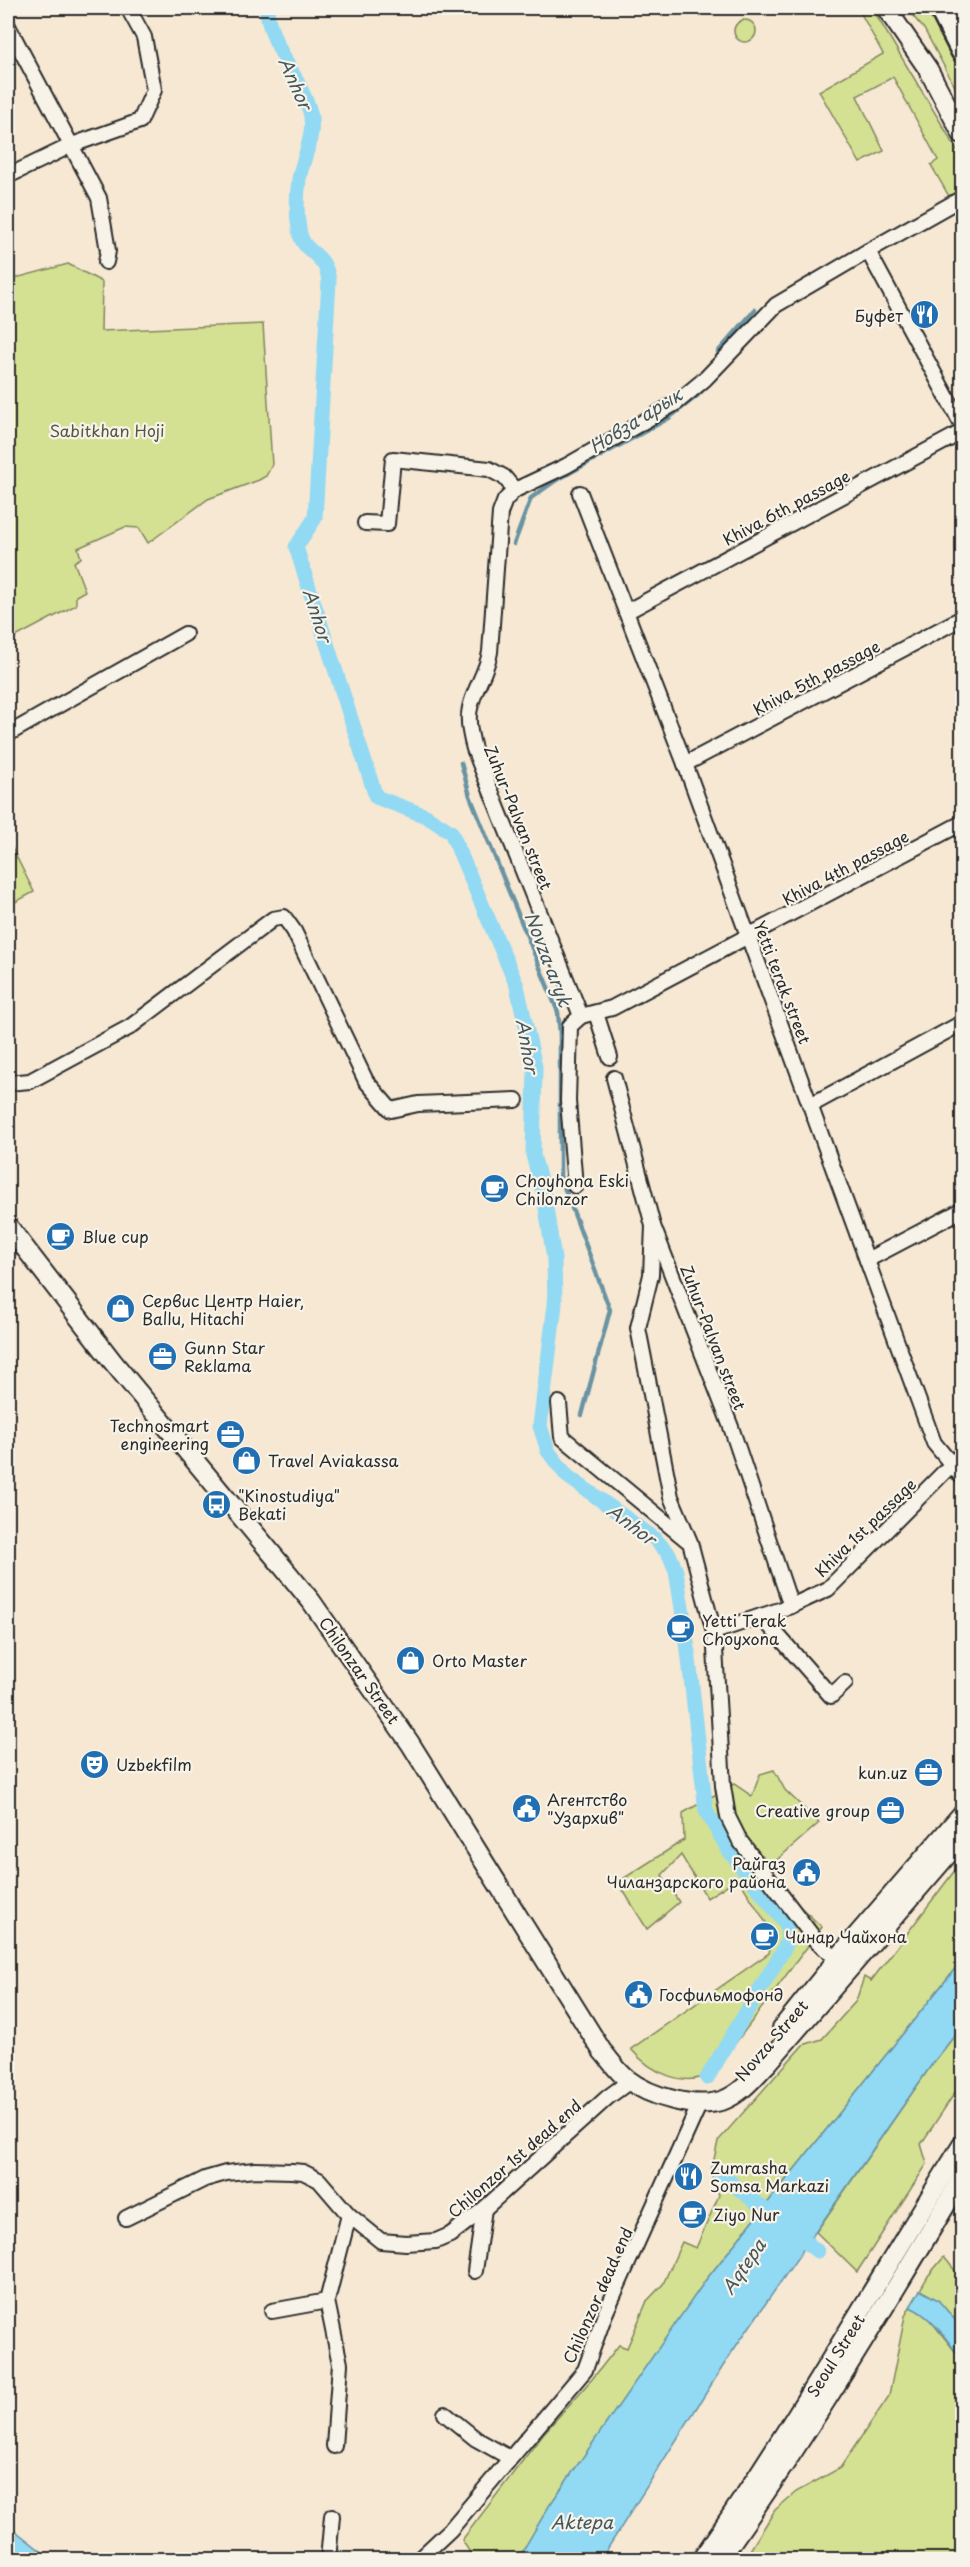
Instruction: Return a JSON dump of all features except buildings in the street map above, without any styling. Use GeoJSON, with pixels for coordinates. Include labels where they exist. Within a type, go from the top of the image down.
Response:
{"type":"FeatureCollection","features":[{"type":"Feature","properties":{"kind":"main road"},"geometry":{"type":"LineString","coordinates":[[886,8],[928,69],[963,134]]}},
{"type":"Feature","properties":{"kind":"main road"},"geometry":{"type":"LineString","coordinates":[[940,8],[963,51]]}},
{"type":"Feature","properties":{"kind":"main road","name":"Chilonzar Street"},"geometry":{"type":"LineString","coordinates":[[8,1226],[113,1362],[311,1601],[410,1743],[602,2051],[630,2081],[663,2096],[700,2103]]}},
{"type":"Feature","properties":{"kind":"main road","name":"Novza Street"},"geometry":{"type":"LineString","coordinates":[[700,2103],[723,2100],[738,2092],[753,2079],[963,1814]]}},
{"type":"Feature","properties":{"kind":"main road","name":"Novza Street"},"geometry":{"type":"LineString","coordinates":[[842,1964],[963,1838]]}},
{"type":"Feature","properties":{"kind":"main road","name":"Seoul Street"},"geometry":{"type":"LineString","coordinates":[[894,2275],[963,2145]]}},
{"type":"Feature","properties":{"kind":"main road","name":"Seoul Street"},"geometry":{"type":"LineString","coordinates":[[700,2559],[963,2178]]}},
{"type":"Feature","properties":{"kind":"main road","name":"Seoul Street"},"geometry":{"type":"LineString","coordinates":[[719,2559],[783,2468],[844,2374],[881,2296]]}},
{"type":"Feature","properties":{"kind":"street"},"geometry":{"type":"LineString","coordinates":[[8,176],[72,145],[140,121],[154,90],[144,37],[128,8]]}},
{"type":"Feature","properties":{"kind":"street"},"geometry":{"type":"LineString","coordinates":[[8,26],[99,198],[108,251],[106,262]]}},
{"type":"Feature","properties":{"kind":"street"},"geometry":{"type":"LineString","coordinates":[[365,523],[387,524],[393,459],[489,469],[504,477],[515,490],[566,466],[658,415],[694,390],[776,305],[963,198]]}},
{"type":"Feature","properties":{"kind":"street"},"geometry":{"type":"LineString","coordinates":[[868,251],[963,425]]}},
{"type":"Feature","properties":{"kind":"street","name":"Khiva 6th passage"},"geometry":{"type":"LineString","coordinates":[[626,612],[963,432]]}},
{"type":"Feature","properties":{"kind":"street","name":"Zuhur-Palvan street"},"geometry":{"type":"LineString","coordinates":[[515,490],[505,500],[500,513],[490,652],[488,664],[468,714],[469,725],[474,749],[581,1016]]}},
{"type":"Feature","properties":{"kind":"street","name":"Yetti terak street"},"geometry":{"type":"LineString","coordinates":[[580,494],[686,764],[934,1443],[963,1477]]}},
{"type":"Feature","properties":{"kind":"street","name":"Khiva 5th passage"},"geometry":{"type":"LineString","coordinates":[[686,764],[963,618]]}},
{"type":"Feature","properties":{"kind":"street"},"geometry":{"type":"LineString","coordinates":[[8,734],[185,634]]}},
{"type":"Feature","properties":{"kind":"street","name":"Khiva 4th passage"},"geometry":{"type":"LineString","coordinates":[[581,1016],[612,1008],[963,823]]}},
{"type":"Feature","properties":{"kind":"street"},"geometry":{"type":"LineString","coordinates":[[8,1083],[30,1081],[130,1027],[273,919],[284,917],[294,931],[366,1081],[391,1110],[418,1104],[516,1100]]}},
{"type":"Feature","properties":{"kind":"street"},"geometry":{"type":"LineString","coordinates":[[596,1013],[610,1057]]}},
{"type":"Feature","properties":{"kind":"street"},"geometry":{"type":"LineString","coordinates":[[575,1186],[566,1101],[570,1026],[581,1016]]}},
{"type":"Feature","properties":{"kind":"street"},"geometry":{"type":"LineString","coordinates":[[811,1105],[963,1023]]}},
{"type":"Feature","properties":{"kind":"street","name":"Zuhur-Palvan street"},"geometry":{"type":"LineString","coordinates":[[614,1078],[652,1226],[731,1427],[790,1606]]}},
{"type":"Feature","properties":{"kind":"street"},"geometry":{"type":"LineString","coordinates":[[867,1260],[963,1210]]}},
{"type":"Feature","properties":{"kind":"street"},"geometry":{"type":"LineString","coordinates":[[652,1226],[651,1275],[638,1328],[671,1497],[690,1542],[714,1632],[723,1786],[728,1817],[740,1841],[810,1933],[842,1964]]}},
{"type":"Feature","properties":{"kind":"street"},"geometry":{"type":"LineString","coordinates":[[559,1403],[562,1437],[690,1542]]}},
{"type":"Feature","properties":{"kind":"street","name":"Khiva 1st passage"},"geometry":{"type":"LineString","coordinates":[[714,1632],[790,1606],[828,1589],[963,1454]]}},
{"type":"Feature","properties":{"kind":"street"},"geometry":{"type":"LineString","coordinates":[[761,1616],[831,1696],[845,1683]]}},
{"type":"Feature","properties":{"kind":"street","name":"Chilonzor 1st dead end"},"geometry":{"type":"LineString","coordinates":[[126,2218],[205,2179],[226,2174],[278,2170],[303,2172],[319,2180],[350,2215],[381,2241],[412,2243],[436,2241],[450,2235],[484,2209],[608,2097],[630,2081]]}},
{"type":"Feature","properties":{"kind":"street","name":"Chilonzor dead end"},"geometry":{"type":"LineString","coordinates":[[418,2559],[450,2530],[585,2370],[605,2314],[700,2103]]}},
{"type":"Feature","properties":{"kind":"street"},"geometry":{"type":"LineString","coordinates":[[475,2271],[484,2209]]}},
{"type":"Feature","properties":{"kind":"street"},"geometry":{"type":"LineString","coordinates":[[334,2446],[340,2364],[327,2301],[350,2215]]}},
{"type":"Feature","properties":{"kind":"street"},"geometry":{"type":"LineString","coordinates":[[272,2311],[327,2301]]}},
{"type":"Feature","properties":{"kind":"street"},"geometry":{"type":"LineString","coordinates":[[445,2414],[476,2439],[510,2458]]}},
{"type":"Feature","properties":{"kind":"street"},"geometry":{"type":"LineString","coordinates":[[328,2559],[332,2516]]}},
{"type":"Feature","properties":{"kind":"green space"},"geometry":{"type":"Polygon","coordinates":[[[872,8],[962,158],[962,191],[950,198],[931,165],[938,160],[893,77],[857,96],[884,151],[860,163],[819,91],[883,54],[859,10],[872,8]]]}},
{"type":"Feature","properties":{"kind":"green space"},"geometry":{"type":"Polygon","coordinates":[[[906,8],[929,8],[962,72],[962,100],[924,29],[906,8]]]}},
{"type":"Feature","properties":{"kind":"green space"},"geometry":{"type":"Polygon","coordinates":[[[745,20],[753,23],[756,31],[753,39],[745,42],[737,39],[734,31],[737,23],[745,20]]]}},
{"type":"Feature","properties":{"kind":"green space","name":"Sabitkhan Hoji"},"geometry":{"type":"Polygon","coordinates":[[[68,264],[102,282],[101,331],[263,324],[272,465],[266,476],[208,499],[148,543],[139,528],[125,527],[78,548],[81,558],[74,562],[85,591],[76,596],[76,605],[8,641],[8,280],[68,264]]]}},
{"type":"Feature","properties":{"kind":"green space"},"geometry":{"type":"Polygon","coordinates":[[[8,840],[34,892],[8,906],[8,840]]]}},
{"type":"Feature","properties":{"kind":"green space"},"geometry":{"type":"Polygon","coordinates":[[[774,1770],[785,1790],[819,1823],[763,1872],[822,1927],[714,2072],[691,2079],[669,2076],[648,2065],[631,2049],[769,1953],[773,1934],[738,1878],[707,1898],[681,1855],[662,1875],[679,1902],[647,1929],[618,1882],[684,1840],[683,1813],[734,1784],[752,1796],[760,1774],[774,1770]]]}},
{"type":"Feature","properties":{"kind":"green space"},"geometry":{"type":"Polygon","coordinates":[[[962,1861],[962,1960],[705,2281],[519,2559],[474,2559],[462,2540],[543,2434],[619,2345],[627,2348],[647,2301],[663,2284],[682,2242],[696,2248],[719,2195],[711,2173],[718,2141],[803,2045],[822,2039],[856,2001],[864,1977],[871,1981],[962,1861]]]}},
{"type":"Feature","properties":{"kind":"green space"},"geometry":{"type":"Polygon","coordinates":[[[962,2026],[962,2082],[921,2144],[927,2164],[857,2272],[816,2232],[930,2067],[962,2026]]]}},
{"type":"Feature","properties":{"kind":"green space"},"geometry":{"type":"Polygon","coordinates":[[[944,2257],[962,2279],[962,2328],[938,2300],[920,2290],[944,2257]]]}},
{"type":"Feature","properties":{"kind":"green space"},"geometry":{"type":"Polygon","coordinates":[[[910,2307],[923,2313],[931,2321],[962,2360],[962,2559],[744,2560],[775,2510],[796,2492],[840,2468],[889,2396],[905,2316],[910,2307]]]}},
{"type":"Feature","properties":{"kind":"water","name":"Aktepa"},"geometry":{"type":"Polygon","coordinates":[[[962,1960],[962,2026],[930,2067],[732,2352],[601,2559],[518,2559],[549,2506],[705,2281],[962,1960]]]}},
{"type":"Feature","properties":{"kind":"water"},"geometry":{"type":"Polygon","coordinates":[[[920,2290],[938,2300],[962,2328],[962,2360],[933,2323],[910,2307],[920,2290]]]}},
{"type":"Feature","properties":{"kind":"water"},"geometry":{"type":"Polygon","coordinates":[[[8,2525],[51,2559],[8,2559],[8,2525]]]}},
{"type":"Feature","properties":{"kind":"waterway","name":"Anhor"},"geometry":{"type":"LineString","coordinates":[[267,8],[278,47],[299,85],[310,112],[310,138],[298,185],[298,223],[304,244],[323,263],[329,281],[315,518],[296,547],[376,797],[426,816],[451,832],[517,986],[535,1067],[533,1155],[544,1195],[554,1259],[555,1304],[540,1426],[548,1451],[567,1476],[654,1538],[669,1554],[676,1571],[686,1633],[706,1811],[730,1852],[787,1925],[788,1940],[784,1949],[707,2078]]}},
{"type":"Feature","properties":{"kind":"waterway","name":"Новза арык"},"geometry":{"type":"LineString","coordinates":[[721,358],[718,352],[755,310]]}},
{"type":"Feature","properties":{"kind":"waterway","name":"Новза арык"},"geometry":{"type":"LineString","coordinates":[[514,544],[531,498],[555,481],[669,418],[697,396],[720,373]]}},
{"type":"Feature","properties":{"kind":"waterway","name":"Novza aryk"},"geometry":{"type":"LineString","coordinates":[[461,763],[470,796],[558,1012],[560,1176],[610,1310],[582,1415]]}},
{"type":"Feature","properties":{"kind":"waterway","name":"Anhor"},"geometry":{"type":"LineString","coordinates":[[719,2173],[817,2251]]}},
{"type":"Feature","properties":{"kind":"place","name":"Буфет"},"geometry":{"type":"Point","coordinates":[924,315]}},
{"type":"Feature","properties":{"kind":"place","name":"Choyhona Eski Chilonzor"},"geometry":{"type":"Point","coordinates":[494,1189]}},
{"type":"Feature","properties":{"kind":"place","name":"Blue cup"},"geometry":{"type":"Point","coordinates":[61,1236]}},
{"type":"Feature","properties":{"kind":"place","name":"Сервис Центр Haier, Ballu, Hitachi"},"geometry":{"type":"Point","coordinates":[121,1309]}},
{"type":"Feature","properties":{"kind":"place","name":"Gunn Star Reklama"},"geometry":{"type":"Point","coordinates":[163,1356]}},
{"type":"Feature","properties":{"kind":"place","name":"Technosmart engineering"},"geometry":{"type":"Point","coordinates":[230,1434]}},
{"type":"Feature","properties":{"kind":"place","name":"Travel Aviakassa"},"geometry":{"type":"Point","coordinates":[247,1460]}},
{"type":"Feature","properties":{"kind":"place","name":"\"Kinostudiya\" Bekati"},"geometry":{"type":"Point","coordinates":[217,1504]}},
{"type":"Feature","properties":{"kind":"place","name":"Yetti Terak Choyxona"},"geometry":{"type":"Point","coordinates":[681,1629]}},
{"type":"Feature","properties":{"kind":"place","name":"Orto Master"},"geometry":{"type":"Point","coordinates":[411,1660]}},
{"type":"Feature","properties":{"kind":"place","name":"Uzbekfilm"},"geometry":{"type":"Point","coordinates":[95,1764]}},
{"type":"Feature","properties":{"kind":"place","name":"kun.uz"},"geometry":{"type":"Point","coordinates":[928,1772]}},
{"type":"Feature","properties":{"kind":"place","name":"Агентство \"Узархив\""},"geometry":{"type":"Point","coordinates":[526,1808]}},
{"type":"Feature","properties":{"kind":"place","name":"Creative group"},"geometry":{"type":"Point","coordinates":[891,1810]}},
{"type":"Feature","properties":{"kind":"place","name":"Райгаз Чиланзарского района"},"geometry":{"type":"Point","coordinates":[807,1872]}},
{"type":"Feature","properties":{"kind":"place","name":"Чинар Чайхона"},"geometry":{"type":"Point","coordinates":[764,1936]}},
{"type":"Feature","properties":{"kind":"place","name":"Госфильмофонд"},"geometry":{"type":"Point","coordinates":[638,1994]}},
{"type":"Feature","properties":{"kind":"place","name":"Zumrasha Somsa Markazi"},"geometry":{"type":"Point","coordinates":[689,2176]}},
{"type":"Feature","properties":{"kind":"place","name":"Ziyo Nur"},"geometry":{"type":"Point","coordinates":[692,2214]}},
{"type":"Feature","properties":{"kind":"water label","name":"Aqtepa"},"geometry":{"type":"Point","coordinates":[743,2266]}}]}
